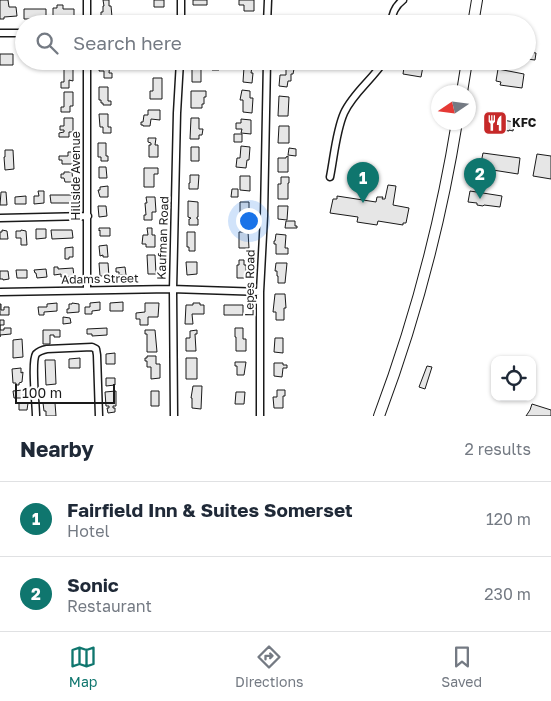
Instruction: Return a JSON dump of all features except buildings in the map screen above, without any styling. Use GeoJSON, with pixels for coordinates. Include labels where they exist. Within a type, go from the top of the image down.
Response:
{"type":"FeatureCollection","features":[{"type":"Feature","properties":{"kind":"main road"},"geometry":{"type":"LineString","coordinates":[[474,15],[477,0]]}},
{"type":"Feature","properties":{"kind":"main road"},"geometry":{"type":"LineString","coordinates":[[463,85],[466,70]]}},
{"type":"Feature","properties":{"kind":"main road"},"geometry":{"type":"LineString","coordinates":[[379,416],[407,331],[431,247],[456,130]]}},
{"type":"Feature","properties":{"kind":"street"},"geometry":{"type":"LineString","coordinates":[[87,0],[87,15]]}},
{"type":"Feature","properties":{"kind":"street"},"geometry":{"type":"LineString","coordinates":[[180,15],[181,0]]}},
{"type":"Feature","properties":{"kind":"street"},"geometry":{"type":"LineString","coordinates":[[268,0],[268,15]]}},
{"type":"Feature","properties":{"kind":"street"},"geometry":{"type":"LineString","coordinates":[[392,15],[395,8],[404,0]]}},
{"type":"Feature","properties":{"kind":"street"},"geometry":{"type":"LineString","coordinates":[[0,33],[15,33]]}},
{"type":"Feature","properties":{"kind":"street","name":"Hillside Avenue"},"geometry":{"type":"LineString","coordinates":[[87,70],[87,290]]}},
{"type":"Feature","properties":{"kind":"street","name":"Kaufman Road"},"geometry":{"type":"LineString","coordinates":[[174,416],[173,289],[180,70]]}},
{"type":"Feature","properties":{"kind":"street","name":"Lepes Road"},"geometry":{"type":"LineString","coordinates":[[260,416],[260,292],[264,216],[266,70]]}},
{"type":"Feature","properties":{"kind":"street"},"geometry":{"type":"LineString","coordinates":[[330,177],[339,126],[344,112],[377,70]]}},
{"type":"Feature","properties":{"kind":"street"},"geometry":{"type":"LineString","coordinates":[[0,218],[88,216]]}},
{"type":"Feature","properties":{"kind":"street","name":"Adams Street"},"geometry":{"type":"LineString","coordinates":[[0,292],[173,289],[260,292]]}},
{"type":"Feature","properties":{"kind":"street"},"geometry":{"type":"LineString","coordinates":[[36,416],[34,358],[37,353],[40,350],[46,349],[92,347],[96,349],[97,355],[99,416]]}},
{"type":"Feature","properties":{"kind":"place","name":"KFC"},"geometry":{"type":"Point","coordinates":[495,123]}},
{"type":"Feature","properties":{"kind":"place","name":"Sonic"},"geometry":{"type":"Point","coordinates":[480,199]}},
{"type":"Feature","properties":{"kind":"place","name":"Fairfield Inn & Suites Somerset"},"geometry":{"type":"Point","coordinates":[363,203]}}]}
